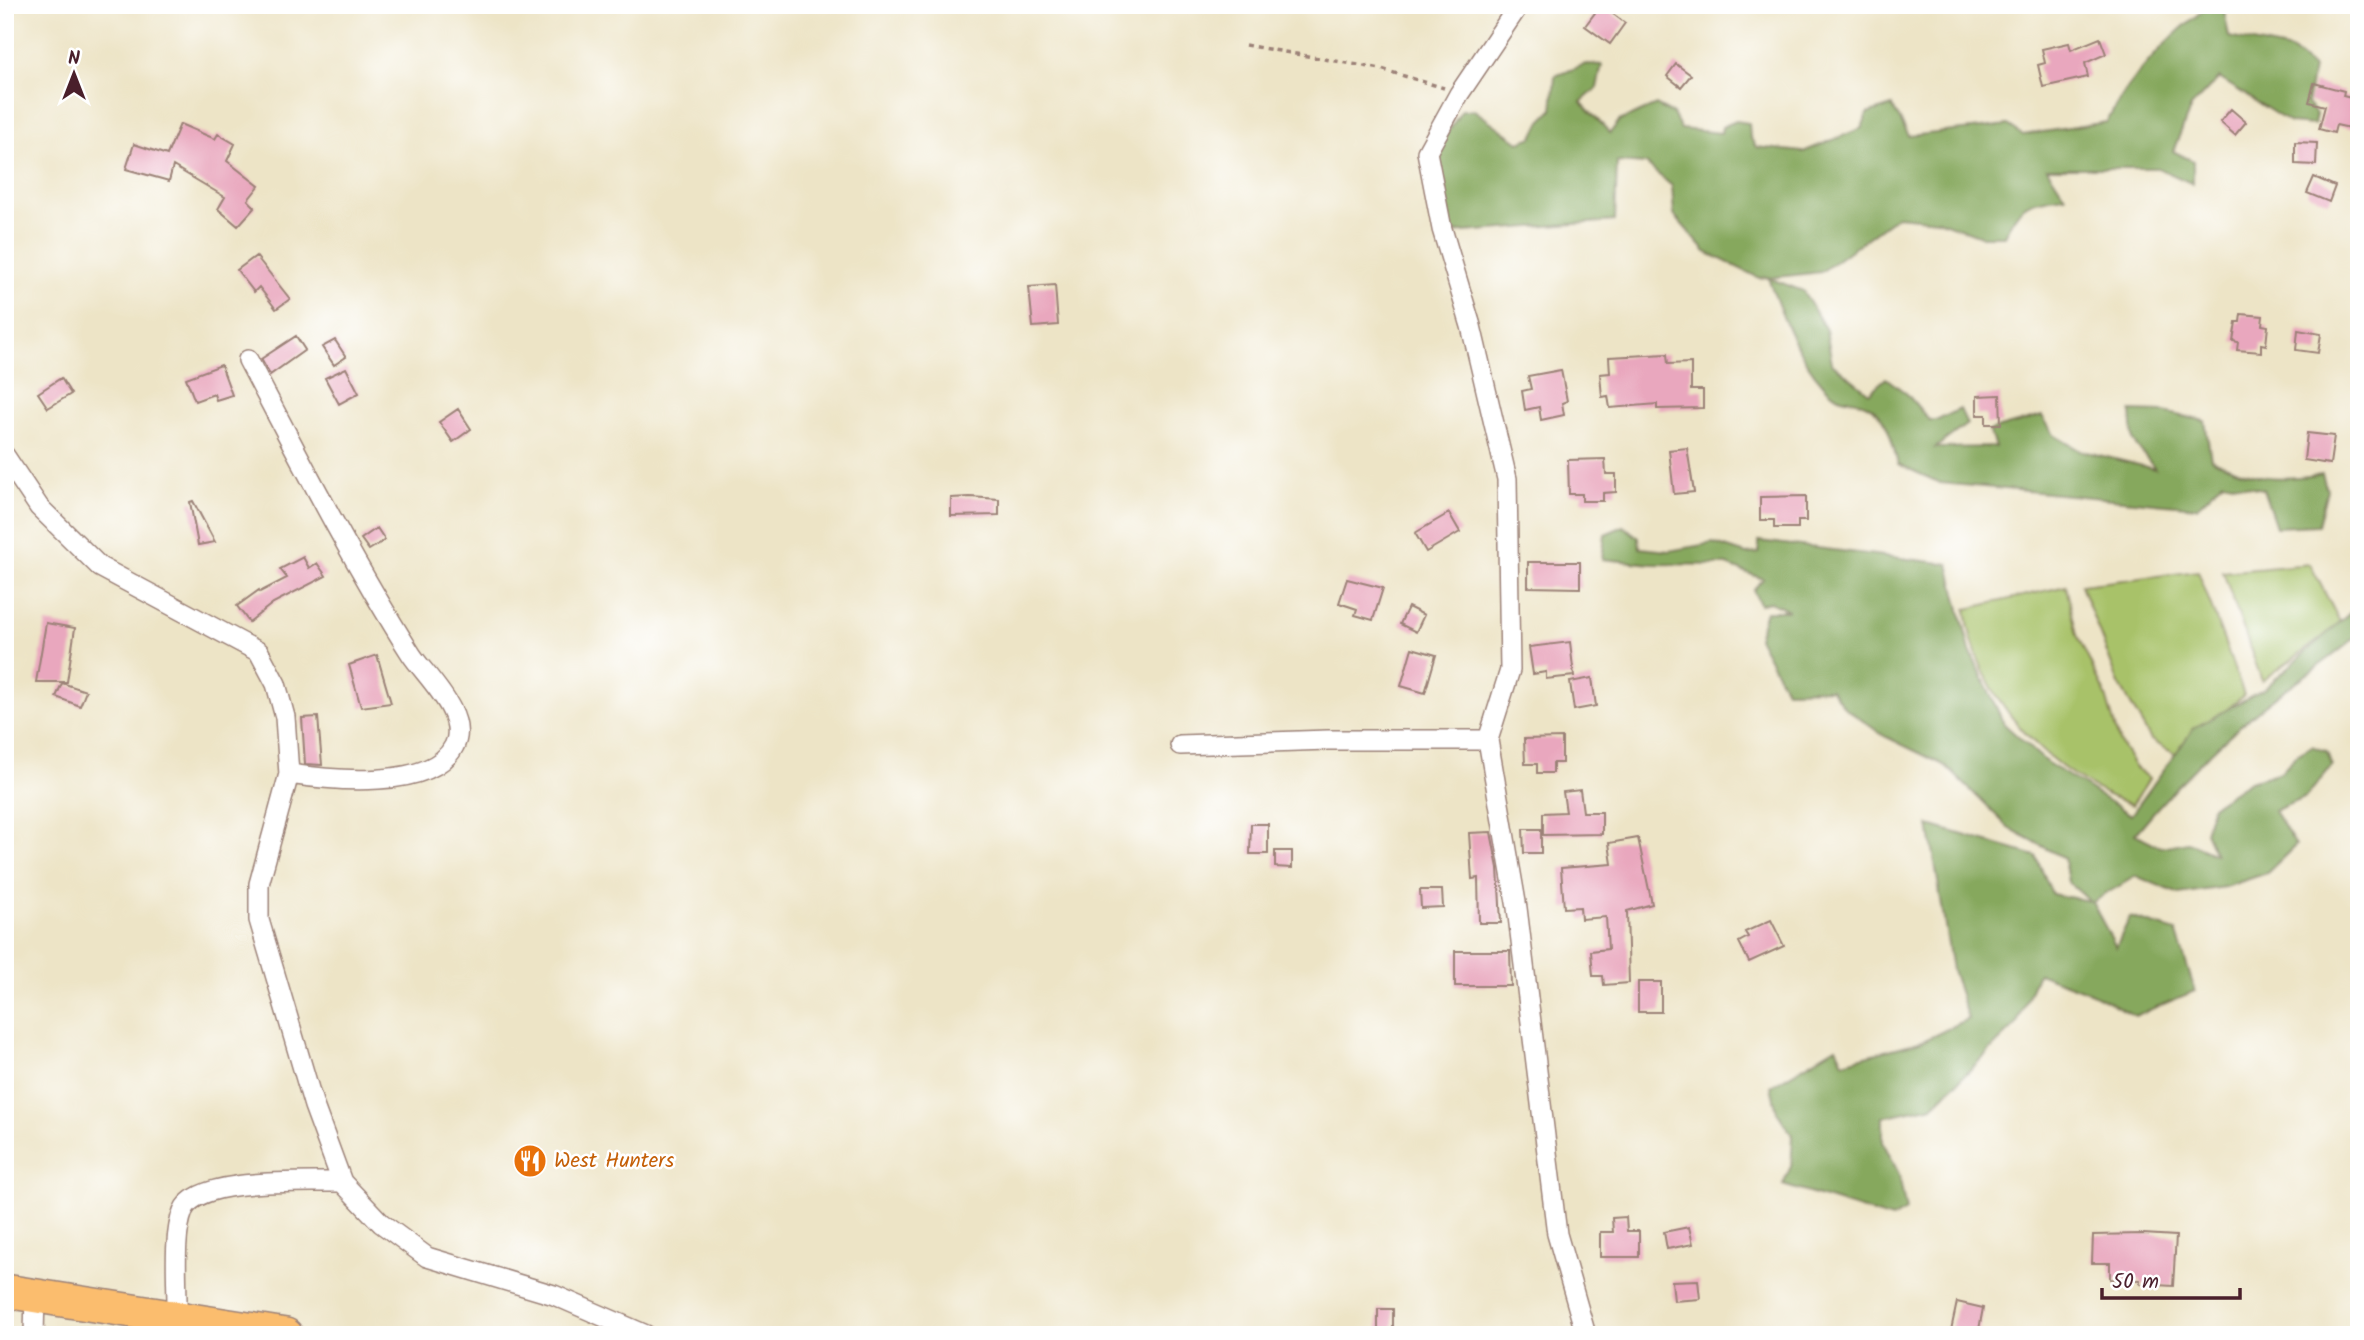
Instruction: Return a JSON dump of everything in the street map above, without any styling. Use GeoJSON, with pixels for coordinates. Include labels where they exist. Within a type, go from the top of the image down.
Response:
{"type":"FeatureCollection","features":[{"type":"Feature","properties":{"kind":"highway"},"geometry":{"type":"LineString","coordinates":[[20,1293],[286,1335]]}},
{"type":"Feature","properties":{"kind":"street"},"geometry":{"type":"LineString","coordinates":[[1519,5],[1459,94],[1427,152],[1442,229],[1471,326],[1507,479],[1510,670],[1488,740],[1517,908],[1557,1234],[1586,1335]]}},
{"type":"Feature","properties":{"kind":"street"},"geometry":{"type":"LineString","coordinates":[[248,360],[330,518],[412,657],[451,706],[456,724],[456,745],[442,761],[396,779],[330,780],[289,774]]}},
{"type":"Feature","properties":{"kind":"street"},"geometry":{"type":"LineString","coordinates":[[5,456],[39,507],[100,567],[163,597],[259,652],[276,684],[285,717],[289,774],[259,884],[259,920],[314,1106],[342,1182],[381,1223],[427,1257],[554,1294],[646,1335]]}},
{"type":"Feature","properties":{"kind":"street"},"geometry":{"type":"LineString","coordinates":[[1180,746],[1328,740],[1488,740]]}},
{"type":"Feature","properties":{"kind":"street"},"geometry":{"type":"LineString","coordinates":[[177,1318],[180,1225],[184,1208],[193,1198],[237,1185],[342,1182]]}},
{"type":"Feature","properties":{"kind":"street"},"geometry":{"type":"LineString","coordinates":[[20,1293],[34,1335]]}},
{"type":"Feature","properties":{"kind":"path"},"geometry":{"type":"LineString","coordinates":[[1245,44],[1392,71],[1459,94]]}},
{"type":"Feature","properties":{"kind":"green space"},"geometry":{"type":"Polygon","coordinates":[[[2210,5],[2223,5],[2229,37],[2291,50],[2313,68],[2307,104],[2316,114],[2314,125],[2290,123],[2219,78],[2191,107],[2173,151],[2193,161],[2193,184],[2158,168],[2047,168],[2065,196],[2043,199],[2027,205],[2015,216],[2004,236],[1981,236],[1938,220],[1897,216],[1821,272],[1769,278],[1803,291],[1826,330],[1832,363],[1869,393],[1886,378],[1907,394],[1929,420],[1938,420],[1960,409],[1967,424],[1935,448],[1995,447],[1989,431],[2042,416],[2054,435],[2079,450],[2155,469],[2133,441],[2131,411],[2164,412],[2205,421],[2211,459],[2226,465],[2265,477],[2291,478],[2322,474],[2327,490],[2318,525],[2276,527],[2263,489],[2223,481],[2197,507],[1940,483],[1898,464],[1888,430],[1879,415],[1865,404],[1835,395],[1813,372],[1790,333],[1768,277],[1759,278],[1706,252],[1674,215],[1672,186],[1646,164],[1617,162],[1615,221],[1451,233],[1437,149],[1462,110],[1474,110],[1519,142],[1533,137],[1541,121],[1552,110],[1555,76],[1586,64],[1602,65],[1597,88],[1581,102],[1610,133],[1619,121],[1656,105],[1673,114],[1681,129],[1721,133],[1722,127],[1736,121],[1749,123],[1750,137],[1756,147],[1803,152],[1862,128],[1867,114],[1892,106],[1909,136],[2008,125],[2023,135],[2107,122],[2127,89],[2152,58],[2210,5]]]}},
{"type":"Feature","properties":{"kind":"green space"},"geometry":{"type":"Polygon","coordinates":[[[1624,526],[1639,538],[1640,548],[1669,551],[1713,543],[1746,554],[1759,553],[1759,541],[1949,564],[1970,651],[2004,724],[2046,762],[2131,815],[2194,728],[2265,688],[2359,605],[2359,634],[2272,699],[2210,753],[2135,834],[2161,847],[2188,842],[2215,854],[2205,832],[2212,806],[2250,781],[2281,772],[2295,756],[2312,746],[2327,752],[2332,766],[2306,797],[2274,811],[2296,845],[2267,873],[2225,887],[2179,894],[2136,876],[2092,902],[2116,947],[2130,917],[2176,931],[2195,991],[2135,1016],[2092,993],[2038,973],[2016,1025],[1933,1106],[1883,1117],[1883,1142],[1899,1174],[1906,1211],[1892,1219],[1783,1185],[1791,1166],[1793,1136],[1777,1112],[1771,1086],[1836,1047],[1843,1062],[1923,1041],[1968,1019],[1952,970],[1929,825],[2036,856],[2052,894],[2090,901],[2068,882],[2064,858],[2009,828],[1946,766],[1884,736],[1845,708],[1831,689],[1786,690],[1758,638],[1766,611],[1789,611],[1770,602],[1760,604],[1753,590],[1763,579],[1727,565],[1653,564],[1602,559],[1605,534],[1624,526]]]}},
{"type":"Feature","properties":{"kind":"green space"},"geometry":{"type":"Polygon","coordinates":[[[2310,564],[2341,624],[2262,681],[2223,572],[2310,564]]]}},
{"type":"Feature","properties":{"kind":"green space"},"geometry":{"type":"Polygon","coordinates":[[[2198,571],[2244,695],[2175,754],[2151,740],[2119,684],[2081,585],[2198,571]]]}},
{"type":"Feature","properties":{"kind":"green space"},"geometry":{"type":"Polygon","coordinates":[[[2066,586],[2077,635],[2106,696],[2119,741],[2135,767],[2149,779],[2132,805],[2073,775],[2046,754],[2001,702],[1984,672],[1972,641],[1966,609],[2066,586]]]}},
{"type":"Feature","properties":{"kind":"building"},"geometry":{"type":"Polygon","coordinates":[[[1601,5],[1625,23],[1610,44],[1585,26],[1601,5]]]}},
{"type":"Feature","properties":{"kind":"building"},"geometry":{"type":"Polygon","coordinates":[[[2100,38],[2106,54],[2085,63],[2088,77],[2043,87],[2038,65],[2045,63],[2042,49],[2069,43],[2071,50],[2100,38]]]}},
{"type":"Feature","properties":{"kind":"building"},"geometry":{"type":"Polygon","coordinates":[[[1676,64],[1691,75],[1681,87],[1667,76],[1676,64]]]}},
{"type":"Feature","properties":{"kind":"building"},"geometry":{"type":"Polygon","coordinates":[[[2314,83],[2344,91],[2343,96],[2359,100],[2359,130],[2336,125],[2334,133],[2319,129],[2325,106],[2309,102],[2314,83]]]}},
{"type":"Feature","properties":{"kind":"building"},"geometry":{"type":"Polygon","coordinates":[[[2231,109],[2246,122],[2235,135],[2220,122],[2231,109]]]}},
{"type":"Feature","properties":{"kind":"building"},"geometry":{"type":"Polygon","coordinates":[[[180,124],[215,139],[218,134],[235,144],[227,161],[259,186],[248,200],[255,207],[238,226],[218,209],[225,197],[173,166],[169,181],[126,169],[134,144],[167,155],[180,124]]]}},
{"type":"Feature","properties":{"kind":"building"},"geometry":{"type":"Polygon","coordinates":[[[2295,142],[2317,143],[2316,165],[2295,164],[2295,142]]]}},
{"type":"Feature","properties":{"kind":"building"},"geometry":{"type":"Polygon","coordinates":[[[2314,177],[2335,186],[2329,202],[2307,193],[2314,177]]]}},
{"type":"Feature","properties":{"kind":"building"},"geometry":{"type":"Polygon","coordinates":[[[256,256],[290,299],[276,309],[259,287],[254,292],[237,270],[256,256]]]}},
{"type":"Feature","properties":{"kind":"building"},"geometry":{"type":"Polygon","coordinates":[[[1055,285],[1058,325],[1033,327],[1029,287],[1055,285]]]}},
{"type":"Feature","properties":{"kind":"building"},"geometry":{"type":"Polygon","coordinates":[[[2241,314],[2263,316],[2262,325],[2268,326],[2266,345],[2261,344],[2261,352],[2237,350],[2238,342],[2233,341],[2236,322],[2240,322],[2241,314]]]}},
{"type":"Feature","properties":{"kind":"building"},"geometry":{"type":"Polygon","coordinates":[[[2298,330],[2321,334],[2318,353],[2296,350],[2298,330]]]}},
{"type":"Feature","properties":{"kind":"building"},"geometry":{"type":"Polygon","coordinates":[[[296,336],[305,350],[270,375],[261,359],[296,336]]]}},
{"type":"Feature","properties":{"kind":"building"},"geometry":{"type":"Polygon","coordinates":[[[335,340],[346,357],[334,365],[322,347],[335,340]]]}},
{"type":"Feature","properties":{"kind":"building"},"geometry":{"type":"Polygon","coordinates":[[[1667,354],[1668,364],[1691,363],[1691,390],[1703,390],[1703,408],[1657,409],[1657,404],[1610,408],[1608,396],[1602,397],[1600,374],[1610,373],[1609,357],[1667,354]]]}},
{"type":"Feature","properties":{"kind":"building"},"geometry":{"type":"Polygon","coordinates":[[[221,365],[232,395],[216,400],[214,394],[195,401],[186,378],[221,365]]]}},
{"type":"Feature","properties":{"kind":"building"},"geometry":{"type":"Polygon","coordinates":[[[346,368],[359,393],[339,404],[325,378],[346,368]]]}},
{"type":"Feature","properties":{"kind":"building"},"geometry":{"type":"Polygon","coordinates":[[[1561,370],[1567,401],[1562,403],[1564,415],[1541,420],[1539,407],[1525,410],[1522,391],[1531,389],[1528,376],[1561,370]]]}},
{"type":"Feature","properties":{"kind":"building"},"geometry":{"type":"Polygon","coordinates":[[[61,378],[71,394],[48,408],[38,393],[61,378]]]}},
{"type":"Feature","properties":{"kind":"building"},"geometry":{"type":"Polygon","coordinates":[[[2000,395],[2001,424],[1986,424],[1986,415],[1977,415],[1977,396],[2000,395]]]}},
{"type":"Feature","properties":{"kind":"building"},"geometry":{"type":"Polygon","coordinates":[[[458,409],[471,429],[453,442],[439,422],[458,409]]]}},
{"type":"Feature","properties":{"kind":"building"},"geometry":{"type":"Polygon","coordinates":[[[2307,433],[2334,436],[2330,464],[2304,460],[2307,433]]]}},
{"type":"Feature","properties":{"kind":"building"},"geometry":{"type":"Polygon","coordinates":[[[1687,448],[1694,492],[1674,494],[1669,450],[1687,448]]]}},
{"type":"Feature","properties":{"kind":"building"},"geometry":{"type":"Polygon","coordinates":[[[1605,459],[1606,474],[1616,474],[1616,492],[1603,493],[1603,501],[1582,501],[1582,494],[1569,494],[1568,460],[1605,459]]]}},
{"type":"Feature","properties":{"kind":"building"},"geometry":{"type":"Polygon","coordinates":[[[1806,496],[1806,521],[1798,521],[1798,528],[1774,528],[1774,520],[1760,520],[1760,497],[1806,496]]]}},
{"type":"Feature","properties":{"kind":"building"},"geometry":{"type":"Polygon","coordinates":[[[951,498],[999,499],[999,515],[951,516],[951,498]]]}},
{"type":"Feature","properties":{"kind":"building"},"geometry":{"type":"Polygon","coordinates":[[[193,501],[215,542],[198,545],[190,502],[193,501]]]}},
{"type":"Feature","properties":{"kind":"building"},"geometry":{"type":"Polygon","coordinates":[[[1449,513],[1460,532],[1426,552],[1415,533],[1449,513]]]}},
{"type":"Feature","properties":{"kind":"building"},"geometry":{"type":"Polygon","coordinates":[[[377,528],[385,540],[369,550],[361,539],[377,528]]]}},
{"type":"Feature","properties":{"kind":"building"},"geometry":{"type":"Polygon","coordinates":[[[303,557],[309,568],[317,563],[326,576],[273,603],[249,622],[237,606],[259,590],[260,592],[287,578],[280,569],[303,557]]]}},
{"type":"Feature","properties":{"kind":"building"},"geometry":{"type":"Polygon","coordinates":[[[1528,562],[1580,562],[1580,588],[1528,587],[1528,562]]]}},
{"type":"Feature","properties":{"kind":"building"},"geometry":{"type":"Polygon","coordinates":[[[1347,579],[1383,588],[1373,620],[1355,615],[1357,609],[1339,603],[1347,579]]]}},
{"type":"Feature","properties":{"kind":"building"},"geometry":{"type":"Polygon","coordinates":[[[1408,607],[1424,615],[1416,632],[1400,624],[1408,607]]]}},
{"type":"Feature","properties":{"kind":"building"},"geometry":{"type":"Polygon","coordinates":[[[46,623],[75,628],[67,682],[36,682],[46,623]]]}},
{"type":"Feature","properties":{"kind":"building"},"geometry":{"type":"Polygon","coordinates":[[[1570,642],[1574,676],[1546,679],[1546,672],[1533,674],[1529,647],[1570,642]]]}},
{"type":"Feature","properties":{"kind":"building"},"geometry":{"type":"Polygon","coordinates":[[[1412,648],[1436,655],[1425,693],[1401,686],[1412,648]]]}},
{"type":"Feature","properties":{"kind":"building"},"geometry":{"type":"Polygon","coordinates":[[[377,655],[391,703],[361,707],[349,665],[377,655]]]}},
{"type":"Feature","properties":{"kind":"building"},"geometry":{"type":"Polygon","coordinates":[[[1592,678],[1596,706],[1574,710],[1570,682],[1592,678]]]}},
{"type":"Feature","properties":{"kind":"building"},"geometry":{"type":"Polygon","coordinates":[[[62,683],[86,691],[80,706],[56,697],[62,683]]]}},
{"type":"Feature","properties":{"kind":"building"},"geometry":{"type":"Polygon","coordinates":[[[318,717],[322,765],[305,764],[302,718],[318,717]]]}},
{"type":"Feature","properties":{"kind":"building"},"geometry":{"type":"Polygon","coordinates":[[[1562,738],[1562,763],[1553,763],[1553,773],[1537,773],[1537,764],[1525,764],[1524,739],[1562,738]]]}},
{"type":"Feature","properties":{"kind":"building"},"geometry":{"type":"Polygon","coordinates":[[[1580,790],[1583,812],[1602,812],[1602,834],[1543,835],[1543,813],[1566,812],[1563,792],[1580,790]]]}},
{"type":"Feature","properties":{"kind":"building"},"geometry":{"type":"Polygon","coordinates":[[[1251,824],[1268,824],[1268,854],[1250,854],[1251,824]]]}},
{"type":"Feature","properties":{"kind":"building"},"geometry":{"type":"Polygon","coordinates":[[[1523,829],[1541,829],[1541,853],[1524,853],[1523,829]]]}},
{"type":"Feature","properties":{"kind":"building"},"geometry":{"type":"Polygon","coordinates":[[[1491,832],[1498,868],[1501,923],[1479,923],[1478,878],[1472,879],[1469,833],[1491,832]]]}},
{"type":"Feature","properties":{"kind":"building"},"geometry":{"type":"Polygon","coordinates":[[[1638,838],[1652,904],[1627,911],[1629,983],[1604,985],[1603,976],[1593,976],[1591,951],[1608,949],[1606,917],[1581,919],[1580,907],[1564,908],[1561,868],[1612,864],[1609,843],[1638,838]]]}},
{"type":"Feature","properties":{"kind":"building"},"geometry":{"type":"Polygon","coordinates":[[[1275,851],[1292,851],[1292,868],[1275,867],[1275,851]]]}},
{"type":"Feature","properties":{"kind":"building"},"geometry":{"type":"Polygon","coordinates":[[[1420,890],[1442,890],[1443,907],[1421,908],[1420,890]]]}},
{"type":"Feature","properties":{"kind":"building"},"geometry":{"type":"Polygon","coordinates":[[[1771,920],[1784,946],[1749,962],[1739,942],[1748,937],[1745,932],[1771,920]]]}},
{"type":"Feature","properties":{"kind":"building"},"geometry":{"type":"Polygon","coordinates":[[[1455,951],[1510,951],[1511,986],[1455,986],[1455,951]]]}},
{"type":"Feature","properties":{"kind":"building"},"geometry":{"type":"Polygon","coordinates":[[[1638,982],[1661,982],[1661,1012],[1638,1012],[1638,982]]]}},
{"type":"Feature","properties":{"kind":"building"},"geometry":{"type":"Polygon","coordinates":[[[1626,1217],[1627,1231],[1639,1231],[1639,1257],[1600,1257],[1600,1232],[1613,1232],[1612,1218],[1626,1217]]]}},
{"type":"Feature","properties":{"kind":"building"},"geometry":{"type":"Polygon","coordinates":[[[1689,1227],[1693,1244],[1667,1249],[1664,1232],[1689,1227]]]}},
{"type":"Feature","properties":{"kind":"building"},"geometry":{"type":"Polygon","coordinates":[[[2093,1235],[2176,1236],[2173,1286],[2140,1284],[2140,1280],[2110,1279],[2110,1263],[2092,1263],[2093,1235]]]}},
{"type":"Feature","properties":{"kind":"building"},"geometry":{"type":"Polygon","coordinates":[[[1698,1280],[1700,1299],[1674,1301],[1672,1281],[1698,1280]]]}},
{"type":"Feature","properties":{"kind":"building"},"geometry":{"type":"Polygon","coordinates":[[[1957,1302],[1983,1308],[1978,1335],[1950,1335],[1957,1302]]]}},
{"type":"Feature","properties":{"kind":"building"},"geometry":{"type":"Polygon","coordinates":[[[1378,1309],[1393,1309],[1393,1331],[1378,1331],[1378,1309]]]}},
{"type":"Feature","properties":{"kind":"place","name":"West Hunters"},"geometry":{"type":"Point","coordinates":[530,1161]}}]}
